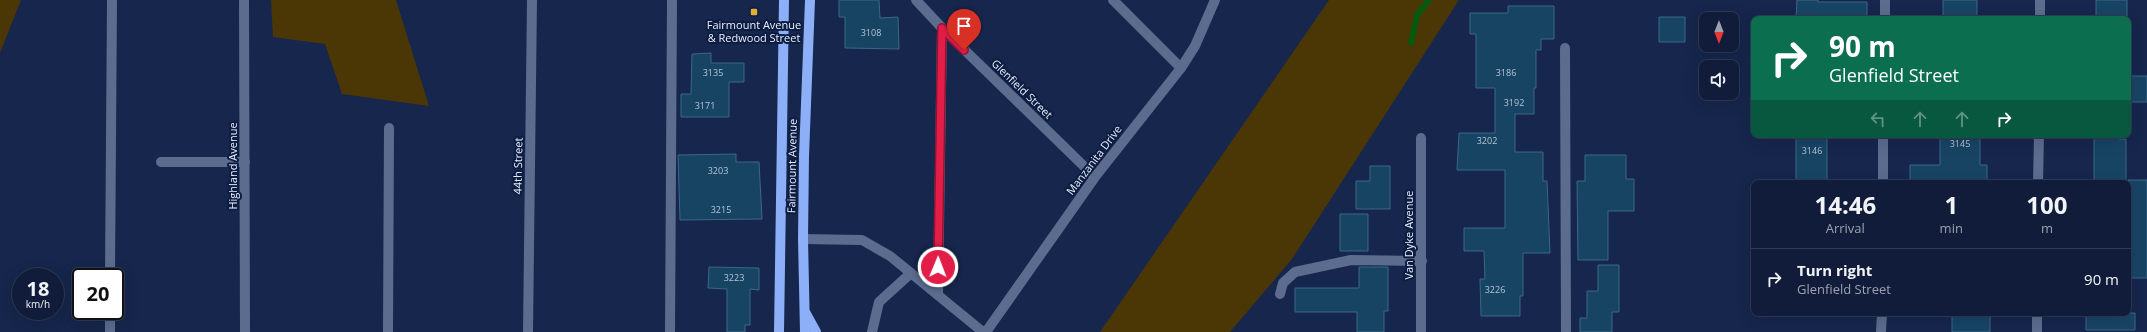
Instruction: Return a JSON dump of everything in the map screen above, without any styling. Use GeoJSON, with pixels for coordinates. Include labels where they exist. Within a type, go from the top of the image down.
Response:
{"type":"FeatureCollection","features":[{"type":"Feature","properties":{"kind":"main road","name":"Fairmount Avenue"},"geometry":{"type":"LineString","coordinates":[[779,332],[784,0]]}},
{"type":"Feature","properties":{"kind":"main road","name":"Fairmount Avenue"},"geometry":{"type":"LineString","coordinates":[[805,332],[806,312],[803,239],[805,118],[810,0]]}},
{"type":"Feature","properties":{"kind":"main road"},"geometry":{"type":"LineString","coordinates":[[806,312],[816,332]]}},
{"type":"Feature","properties":{"kind":"street"},"geometry":{"type":"LineString","coordinates":[[110,268],[112,0]]}},
{"type":"Feature","properties":{"kind":"street","name":"Highland Avenue"},"geometry":{"type":"LineString","coordinates":[[244,0],[246,332]]}},
{"type":"Feature","properties":{"kind":"street","name":"44th Street"},"geometry":{"type":"LineString","coordinates":[[528,332],[532,0]]}},
{"type":"Feature","properties":{"kind":"street"},"geometry":{"type":"LineString","coordinates":[[670,332],[672,0]]}},
{"type":"Feature","properties":{"kind":"street","name":"Glenfield Street"},"geometry":{"type":"LineString","coordinates":[[916,0],[942,28],[1095,177]]}},
{"type":"Feature","properties":{"kind":"street"},"geometry":{"type":"LineString","coordinates":[[1113,0],[1181,68]]}},
{"type":"Feature","properties":{"kind":"street","name":"Manzanita Drive"},"geometry":{"type":"LineString","coordinates":[[986,332],[1095,177],[1181,68],[1195,46],[1215,0]]}},
{"type":"Feature","properties":{"kind":"street"},"geometry":{"type":"LineString","coordinates":[[1885,0],[1885,16]]}},
{"type":"Feature","properties":{"kind":"street"},"geometry":{"type":"LineString","coordinates":[[2040,0],[2040,16]]}},
{"type":"Feature","properties":{"kind":"street"},"geometry":{"type":"LineString","coordinates":[[938,295],[942,28]]}},
{"type":"Feature","properties":{"kind":"street"},"geometry":{"type":"LineString","coordinates":[[1565,48],[1566,332]]}},
{"type":"Feature","properties":{"kind":"street"},"geometry":{"type":"LineString","coordinates":[[388,332],[389,128]]}},
{"type":"Feature","properties":{"kind":"street","name":"Van Dyke Avenue"},"geometry":{"type":"LineString","coordinates":[[1421,138],[1421,332]]}},
{"type":"Feature","properties":{"kind":"street"},"geometry":{"type":"LineString","coordinates":[[1883,138],[1883,180]]}},
{"type":"Feature","properties":{"kind":"street"},"geometry":{"type":"LineString","coordinates":[[2038,180],[2039,138]]}},
{"type":"Feature","properties":{"kind":"street"},"geometry":{"type":"LineString","coordinates":[[161,162],[245,162]]}},
{"type":"Feature","properties":{"kind":"street"},"geometry":{"type":"LineString","coordinates":[[803,239],[862,240],[890,256],[983,332]]}},
{"type":"Feature","properties":{"kind":"street"},"geometry":{"type":"LineString","coordinates":[[1280,294],[1283,283],[1295,272],[1351,260],[1422,261]]}},
{"type":"Feature","properties":{"kind":"street"},"geometry":{"type":"LineString","coordinates":[[872,332],[878,302],[911,273]]}},
{"type":"Feature","properties":{"kind":"street"},"geometry":{"type":"LineString","coordinates":[[1881,332],[1882,316]]}},
{"type":"Feature","properties":{"kind":"street"},"geometry":{"type":"LineString","coordinates":[[2037,316],[2037,332]]}},
{"type":"Feature","properties":{"kind":"street"},"geometry":{"type":"LineString","coordinates":[[110,320],[110,332]]}},
{"type":"Feature","properties":{"kind":"shaded area"},"geometry":{"type":"Polygon","coordinates":[[[0,0],[21,0],[0,53],[0,0]]]}},
{"type":"Feature","properties":{"kind":"shaded area"},"geometry":{"type":"Polygon","coordinates":[[[271,0],[396,0],[429,106],[342,94],[325,44],[273,37],[271,0]]]}},
{"type":"Feature","properties":{"kind":"shaded area"},"geometry":{"type":"Polygon","coordinates":[[[1329,0],[1459,0],[1292,259],[1230,332],[1100,332],[1329,0]]]}},
{"type":"Feature","properties":{"kind":"building"},"geometry":{"type":"Polygon","coordinates":[[[839,0],[879,0],[880,18],[898,17],[899,49],[845,48],[845,17],[839,17],[839,0]]]}},
{"type":"Feature","properties":{"kind":"building"},"geometry":{"type":"Polygon","coordinates":[[[1797,0],[1818,0],[1818,2],[1867,2],[1867,16],[1796,16],[1797,0]]]}},
{"type":"Feature","properties":{"kind":"building"},"geometry":{"type":"Polygon","coordinates":[[[1943,0],[1977,0],[1977,16],[1943,16],[1943,0]]]}},
{"type":"Feature","properties":{"kind":"building"},"geometry":{"type":"Polygon","coordinates":[[[2096,0],[2127,0],[2127,16],[2096,16],[2096,0]]]}},
{"type":"Feature","properties":{"kind":"building"},"geometry":{"type":"Polygon","coordinates":[[[1508,6],[1554,6],[1554,39],[1541,39],[1541,50],[1536,50],[1534,114],[1515,114],[1515,152],[1543,152],[1543,181],[1547,181],[1550,253],[1523,253],[1523,296],[1520,296],[1520,316],[1481,316],[1480,279],[1485,279],[1484,251],[1464,251],[1464,228],[1505,228],[1505,170],[1457,170],[1459,133],[1495,133],[1495,88],[1476,88],[1476,34],[1470,34],[1470,13],[1508,13],[1508,6]]]}},
{"type":"Feature","properties":{"kind":"building"},"geometry":{"type":"Polygon","coordinates":[[[1659,17],[1685,17],[1685,42],[1659,42],[1659,17]]]}},
{"type":"Feature","properties":{"kind":"building"},"geometry":{"type":"Polygon","coordinates":[[[711,53],[711,63],[744,63],[744,82],[729,82],[729,117],[681,117],[681,94],[691,94],[692,54],[711,53]]]}},
{"type":"Feature","properties":{"kind":"building"},"geometry":{"type":"Polygon","coordinates":[[[2131,76],[2147,76],[2147,102],[2131,102],[2131,76]]]}},
{"type":"Feature","properties":{"kind":"building"},"geometry":{"type":"Polygon","coordinates":[[[1796,138],[1827,138],[1827,180],[1796,180],[1796,138]]]}},
{"type":"Feature","properties":{"kind":"building"},"geometry":{"type":"Polygon","coordinates":[[[1940,138],[1980,138],[1980,165],[1987,165],[1987,180],[1910,180],[1910,165],[1940,165],[1940,138]]]}},
{"type":"Feature","properties":{"kind":"building"},"geometry":{"type":"Polygon","coordinates":[[[2094,138],[2126,139],[2126,180],[2094,180],[2094,138]]]}},
{"type":"Feature","properties":{"kind":"building"},"geometry":{"type":"Polygon","coordinates":[[[736,154],[736,162],[759,162],[762,219],[680,220],[678,155],[736,154]]]}},
{"type":"Feature","properties":{"kind":"building"},"geometry":{"type":"Polygon","coordinates":[[[1585,155],[1626,155],[1626,179],[1634,179],[1634,211],[1608,211],[1608,260],[1578,260],[1577,181],[1585,181],[1585,155]]]}},
{"type":"Feature","properties":{"kind":"building"},"geometry":{"type":"Polygon","coordinates":[[[1370,166],[1390,166],[1390,209],[1356,209],[1356,181],[1370,181],[1370,166]]]}},
{"type":"Feature","properties":{"kind":"building"},"geometry":{"type":"Polygon","coordinates":[[[2131,180],[2147,180],[2147,278],[2131,278],[2131,180]]]}},
{"type":"Feature","properties":{"kind":"building"},"geometry":{"type":"Polygon","coordinates":[[[1340,214],[1368,214],[1368,251],[1340,251],[1340,214]]]}},
{"type":"Feature","properties":{"kind":"building"},"geometry":{"type":"Polygon","coordinates":[[[1598,265],[1619,265],[1619,312],[1612,312],[1612,332],[1580,332],[1580,318],[1587,318],[1587,291],[1598,291],[1598,265]]]}},
{"type":"Feature","properties":{"kind":"building"},"geometry":{"type":"Polygon","coordinates":[[[709,267],[759,268],[759,290],[750,289],[750,325],[745,325],[745,332],[727,332],[727,289],[708,288],[709,267]]]}},
{"type":"Feature","properties":{"kind":"building"},"geometry":{"type":"Polygon","coordinates":[[[1359,267],[1388,267],[1388,311],[1384,311],[1384,332],[1357,332],[1357,312],[1295,312],[1295,288],[1359,288],[1359,267]]]}},
{"type":"Feature","properties":{"kind":"building"},"geometry":{"type":"Polygon","coordinates":[[[2131,313],[2135,313],[2135,330],[2086,330],[2086,316],[2131,316],[2131,313]]]}},
{"type":"Feature","properties":{"kind":"building"},"geometry":{"type":"Polygon","coordinates":[[[1952,316],[1990,316],[1990,332],[1952,332],[1952,316]]]}},
{"type":"Feature","properties":{"kind":"waterway"},"geometry":{"type":"LineString","coordinates":[[1411,43],[1417,15],[1429,0]]}},
{"type":"Feature","properties":{"kind":"place","name":"Fairmount Avenue & Redwood Street"},"geometry":{"type":"Point","coordinates":[754,12]}},
{"type":"Feature","properties":{"kind":"route"},"geometry":{"type":"LineString","coordinates":[[938,267],[942,28],[964,50]]}}]}
